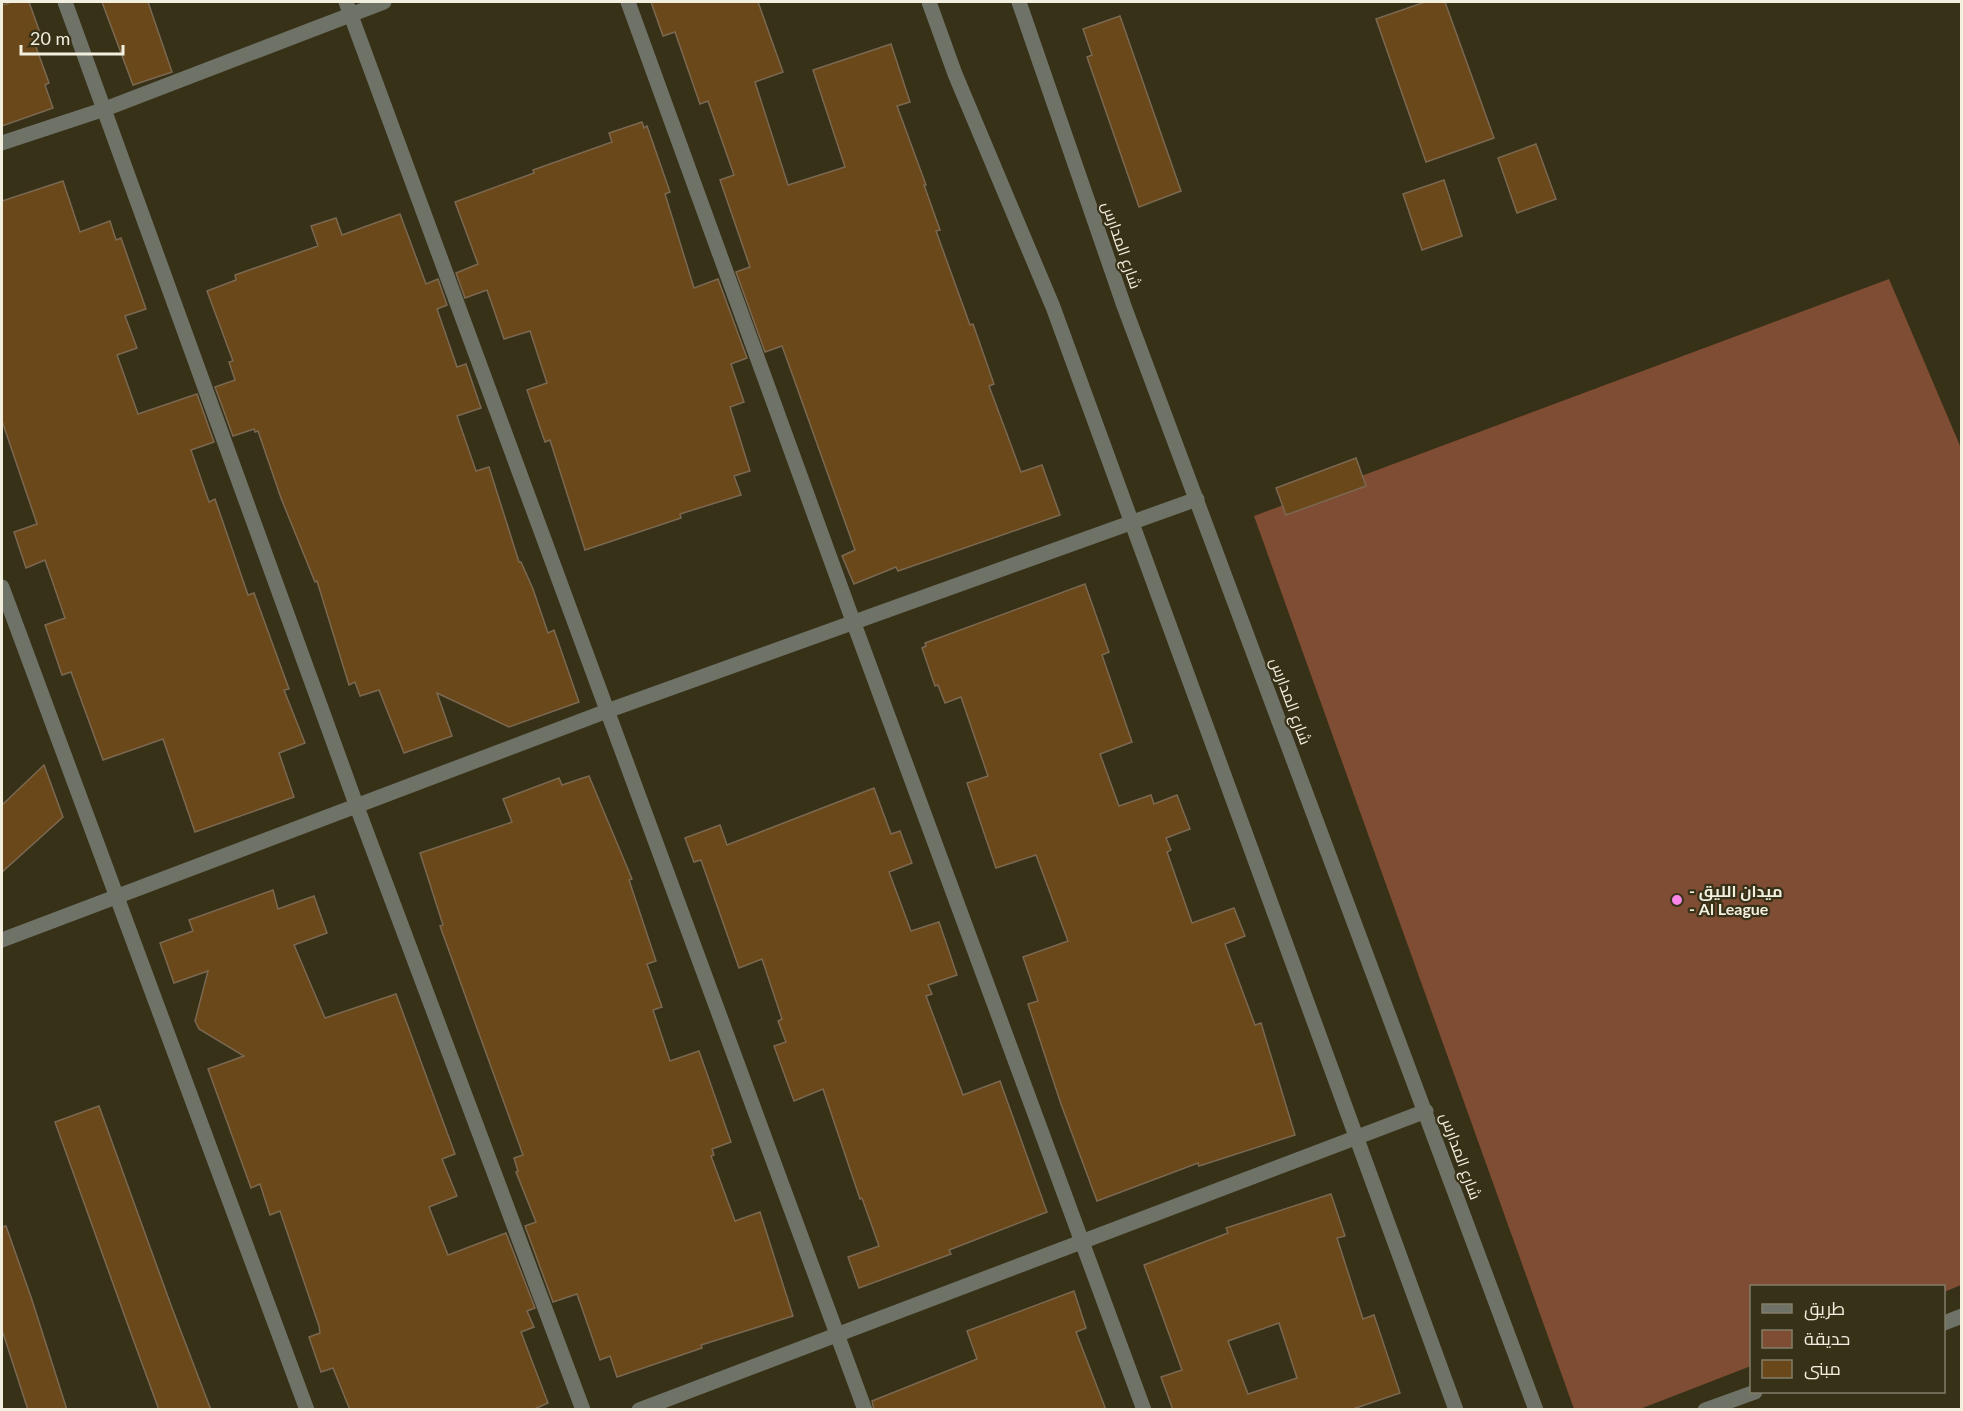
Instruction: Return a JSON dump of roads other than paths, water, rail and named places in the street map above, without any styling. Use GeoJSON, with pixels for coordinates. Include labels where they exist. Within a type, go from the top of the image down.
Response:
{"type":"FeatureCollection","features":[{"type":"Feature","properties":{"kind":"street"},"geometry":{"type":"LineString","coordinates":[[65,2],[357,807],[583,1410]]}},
{"type":"Feature","properties":{"kind":"street"},"geometry":{"type":"LineString","coordinates":[[2,143],[105,109],[348,8],[384,2]]}},
{"type":"Feature","properties":{"kind":"street"},"geometry":{"type":"LineString","coordinates":[[628,2],[1144,1410]]}},
{"type":"Feature","properties":{"kind":"street"},"geometry":{"type":"LineString","coordinates":[[929,2],[956,74],[1053,307],[1456,1410]]}},
{"type":"Feature","properties":{"kind":"street","name":"شارع المدارس"},"geometry":{"type":"LineString","coordinates":[[1018,2],[1124,306],[1536,1410]]}},
{"type":"Feature","properties":{"kind":"street"},"geometry":{"type":"LineString","coordinates":[[348,8],[865,1410]]}},
{"type":"Feature","properties":{"kind":"street"},"geometry":{"type":"LineString","coordinates":[[2,940],[607,711],[1197,499]]}},
{"type":"Feature","properties":{"kind":"street"},"geometry":{"type":"LineString","coordinates":[[2,586],[307,1410]]}},
{"type":"Feature","properties":{"kind":"street"},"geometry":{"type":"LineString","coordinates":[[639,1410],[1426,1111]]}},
{"type":"Feature","properties":{"kind":"street"},"geometry":{"type":"LineString","coordinates":[[1945,1323],[1962,1316]]}},
{"type":"Feature","properties":{"kind":"street"},"geometry":{"type":"LineString","coordinates":[[1705,1410],[1752,1393]]}},
{"type":"Feature","properties":{"kind":"place","name":"- ميدان الليق - Al League"},"geometry":{"type":"Point","coordinates":[1677,900]}}]}
